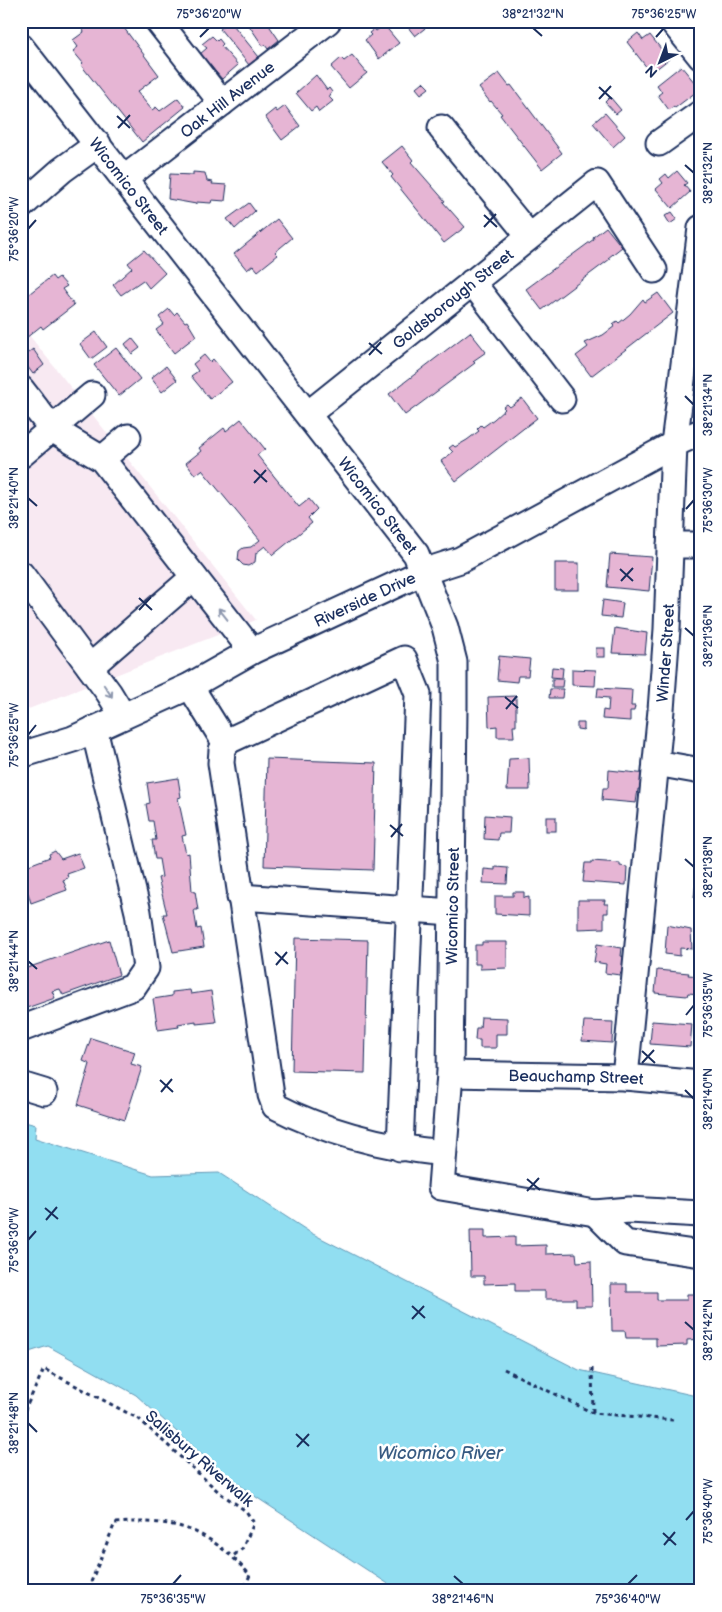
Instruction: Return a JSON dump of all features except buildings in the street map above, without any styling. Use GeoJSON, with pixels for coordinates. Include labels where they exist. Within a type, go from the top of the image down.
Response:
{"type":"FeatureCollection","features":[{"type":"Feature","properties":{"kind":"street"},"geometry":{"type":"LineString","coordinates":[[158,21],[222,103]]}},
{"type":"Feature","properties":{"kind":"street","name":"Oak Hill Avenue"},"geometry":{"type":"LineString","coordinates":[[126,178],[328,21]]}},
{"type":"Feature","properties":{"kind":"street"},"geometry":{"type":"LineString","coordinates":[[672,21],[701,57]]}},
{"type":"Feature","properties":{"kind":"street","name":"Wicomico Street"},"geometry":{"type":"LineString","coordinates":[[21,47],[126,178],[416,554],[446,627],[454,662],[450,1074],[440,1187],[595,1213]]}},
{"type":"Feature","properties":{"kind":"street"},"geometry":{"type":"LineString","coordinates":[[659,143],[701,113]]}},
{"type":"Feature","properties":{"kind":"street"},"geometry":{"type":"LineString","coordinates":[[440,128],[529,236]]}},
{"type":"Feature","properties":{"kind":"street"},"geometry":{"type":"LineString","coordinates":[[21,206],[62,170],[98,144]]}},
{"type":"Feature","properties":{"kind":"street","name":"Goldsborough Street"},"geometry":{"type":"LineString","coordinates":[[308,414],[529,236],[598,183],[654,270]]}},
{"type":"Feature","properties":{"kind":"street","name":"Winder Street"},"geometry":{"type":"LineString","coordinates":[[625,1076],[656,763],[667,629],[674,444],[701,228]]}},
{"type":"Feature","properties":{"kind":"street"},"geometry":{"type":"LineString","coordinates":[[472,282],[562,399]]}},
{"type":"Feature","properties":{"kind":"street"},"geometry":{"type":"LineString","coordinates":[[21,388],[52,429],[102,459],[252,651]]}},
{"type":"Feature","properties":{"kind":"street"},"geometry":{"type":"LineString","coordinates":[[21,454],[92,395]]}},
{"type":"Feature","properties":{"kind":"street","name":"Riverside Drive"},"geometry":{"type":"LineString","coordinates":[[21,755],[94,729],[190,686],[252,651],[424,572],[460,560],[674,444],[701,432]]}},
{"type":"Feature","properties":{"kind":"street"},"geometry":{"type":"LineString","coordinates":[[102,459],[128,437]]}},
{"type":"Feature","properties":{"kind":"street"},"geometry":{"type":"LineString","coordinates":[[670,544],[701,545]]}},
{"type":"Feature","properties":{"kind":"street"},"geometry":{"type":"LineString","coordinates":[[21,574],[90,667],[123,716]]}},
{"type":"Feature","properties":{"kind":"street"},"geometry":{"type":"LineString","coordinates":[[90,667],[194,576]]}},
{"type":"Feature","properties":{"kind":"street"},"geometry":{"type":"LineString","coordinates":[[400,1148],[418,694],[404,659],[228,741],[222,750],[222,763],[240,897],[271,1095],[275,1106],[367,1141],[400,1148],[443,1153]]}},
{"type":"Feature","properties":{"kind":"street"},"geometry":{"type":"LineString","coordinates":[[190,686],[226,744]]}},
{"type":"Feature","properties":{"kind":"street"},"geometry":{"type":"LineString","coordinates":[[21,1029],[133,987],[146,968],[138,912],[94,729]]}},
{"type":"Feature","properties":{"kind":"street"},"geometry":{"type":"LineString","coordinates":[[656,763],[701,771]]}},
{"type":"Feature","properties":{"kind":"street"},"geometry":{"type":"LineString","coordinates":[[240,897],[452,912]]}},
{"type":"Feature","properties":{"kind":"street","name":"Beauchamp Street"},"geometry":{"type":"LineString","coordinates":[[450,1074],[625,1076],[701,1084]]}},
{"type":"Feature","properties":{"kind":"street"},"geometry":{"type":"LineString","coordinates":[[595,1213],[629,1210],[701,1214]]}},
{"type":"Feature","properties":{"kind":"street"},"geometry":{"type":"LineString","coordinates":[[595,1213],[625,1243],[701,1254]]}},
{"type":"Feature","properties":{"kind":"path"},"geometry":{"type":"LineString","coordinates":[[592,1368],[593,1413]]}},
{"type":"Feature","properties":{"kind":"path","name":"Salisbury Riverwalk"},"geometry":{"type":"LineString","coordinates":[[21,1418],[44,1369],[139,1419],[220,1493],[246,1511],[254,1523],[242,1549],[233,1556]]}},
{"type":"Feature","properties":{"kind":"path"},"geometry":{"type":"LineString","coordinates":[[504,1369],[593,1413],[673,1420]]}},
{"type":"Feature","properties":{"kind":"path"},"geometry":{"type":"LineString","coordinates":[[99,1591],[89,1586],[115,1523],[139,1521],[174,1524],[208,1537],[233,1556],[250,1575],[243,1591]]}},
{"type":"Feature","properties":{"kind":"shaded area"},"geometry":{"type":"Polygon","coordinates":[[[21,325],[256,620],[21,712],[21,325]]]}},
{"type":"Feature","properties":{"kind":"water","name":"Wicomico River"},"geometry":{"type":"Polygon","coordinates":[[[21,1121],[36,1125],[35,1138],[153,1175],[219,1173],[311,1233],[579,1370],[701,1397],[701,1591],[399,1591],[256,1497],[218,1469],[136,1395],[48,1346],[29,1352],[21,1369],[21,1121]]]}}]}
